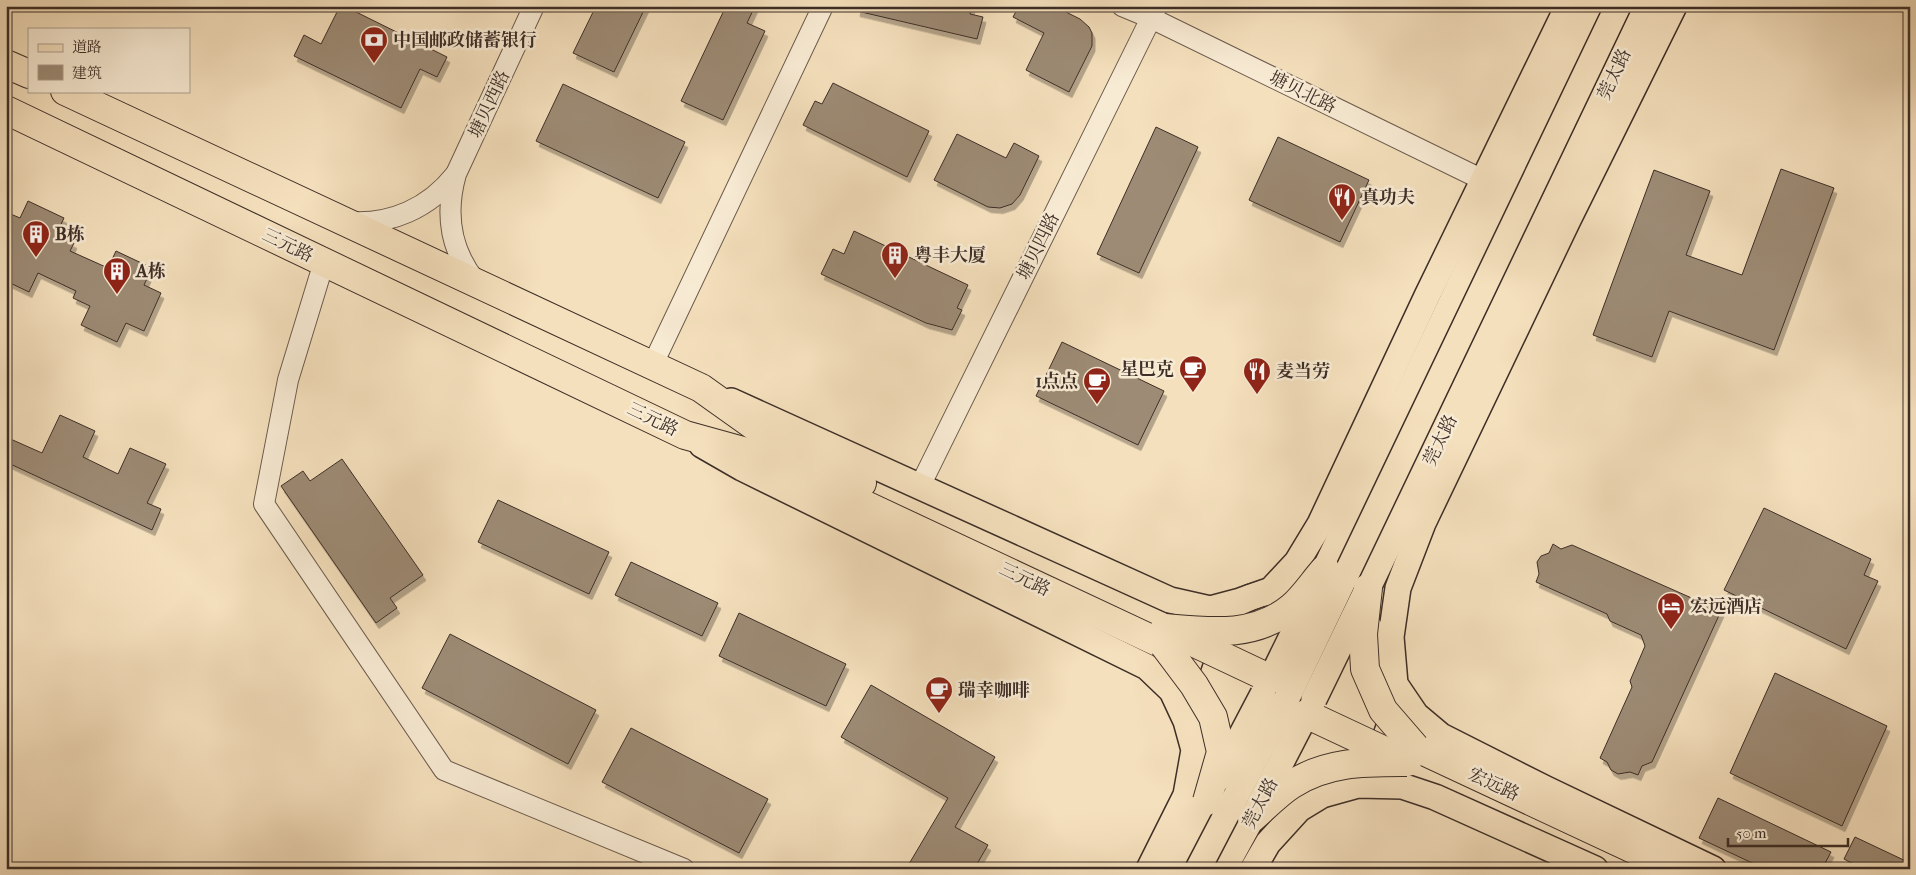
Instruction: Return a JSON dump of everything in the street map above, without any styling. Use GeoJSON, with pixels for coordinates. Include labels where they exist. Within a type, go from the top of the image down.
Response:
{"type":"FeatureCollection","features":[{"type":"Feature","properties":{"kind":"highway"},"geometry":{"type":"LineString","coordinates":[[6,64],[28,74]]}},
{"type":"Feature","properties":{"kind":"highway","name":"三元路"},"geometry":{"type":"LineString","coordinates":[[67,92],[701,388],[760,430],[880,502]]}},
{"type":"Feature","properties":{"kind":"highway","name":"三元路"},"geometry":{"type":"LineString","coordinates":[[6,110],[685,435],[750,453],[880,502],[1310,707]]}},
{"type":"Feature","properties":{"kind":"highway"},"geometry":{"type":"LineString","coordinates":[[1207,801],[1221,752],[1213,717],[1164,637],[1217,633],[1260,626],[1292,607],[1325,569]]}},
{"type":"Feature","properties":{"kind":"highway"},"geometry":{"type":"LineString","coordinates":[[1252,818],[1292,784],[1321,770],[1356,762],[1411,754],[1383,710],[1365,669],[1364,634],[1368,588]]}},
{"type":"Feature","properties":{"kind":"highway","name":"宏远路"},"geometry":{"type":"LineString","coordinates":[[1310,707],[1411,754],[1676,869]]}},
{"type":"Feature","properties":{"kind":"highway","name":"宏远路"},"geometry":{"type":"LineString","coordinates":[[1411,754],[1632,869]]}},
{"type":"Feature","properties":{"kind":"main road"},"geometry":{"type":"LineString","coordinates":[[1149,869],[1186,795],[1194,750],[1186,721],[1183,686],[1192,652],[1212,622],[1240,601],[1271,590],[1297,562],[1320,524],[1483,180],[1568,6]]}},
{"type":"Feature","properties":{"kind":"main road"},"geometry":{"type":"LineString","coordinates":[[1172,869],[1325,569],[1592,6]]}},
{"type":"Feature","properties":{"kind":"main road"},"geometry":{"type":"LineString","coordinates":[[1198,869],[1292,688],[1618,6]]}},
{"type":"Feature","properties":{"kind":"main road","name":"莞太路"},"geometry":{"type":"LineString","coordinates":[[1224,869],[1310,707],[1647,6]]}},
{"type":"Feature","properties":{"kind":"main road"},"geometry":{"type":"LineString","coordinates":[[1254,869],[1268,843],[1299,809],[1354,779],[1378,752],[1392,720],[1395,684],[1391,637],[1398,588],[1460,442],[1674,6]]}},
{"type":"Feature","properties":{"kind":"main road"},"geometry":{"type":"LineString","coordinates":[[701,388],[1170,600],[1210,608],[1273,591],[1307,591],[1339,602],[1367,623],[1386,651],[1395,684],[1416,715],[1441,736],[1713,869]]}},
{"type":"Feature","properties":{"kind":"main road"},"geometry":{"type":"LineString","coordinates":[[685,435],[742,468],[1147,667],[1172,691],[1200,752],[1223,778],[1254,795],[1288,801],[1322,796],[1358,785],[1402,786],[1435,797],[1595,869]]}},
{"type":"Feature","properties":{"kind":"street","name":"塘贝西路"},"geometry":{"type":"LineString","coordinates":[[456,174],[534,6]]}},
{"type":"Feature","properties":{"kind":"street"},"geometry":{"type":"LineString","coordinates":[[652,366],[823,6]]}},
{"type":"Feature","properties":{"kind":"street","name":"塘贝北路"},"geometry":{"type":"LineString","coordinates":[[1122,6],[1154,12],[1483,180]]}},
{"type":"Feature","properties":{"kind":"street","name":"塘贝四路"},"geometry":{"type":"LineString","coordinates":[[920,486],[1154,12]]}},
{"type":"Feature","properties":{"kind":"street"},"geometry":{"type":"LineString","coordinates":[[343,221],[373,222],[402,215],[427,202],[448,184],[456,174]]}},
{"type":"Feature","properties":{"kind":"street"},"geometry":{"type":"LineString","coordinates":[[456,174],[450,202],[452,232],[461,260],[478,285]]}},
{"type":"Feature","properties":{"kind":"street"},"geometry":{"type":"LineString","coordinates":[[324,262],[288,380],[264,504],[444,770],[684,869]]}},
{"type":"Feature","properties":{"kind":"building"},"geometry":{"type":"Polygon","coordinates":[[[340,6],[344,6],[447,57],[437,77],[420,69],[401,108],[294,56],[304,35],[321,44],[340,6]]]}},
{"type":"Feature","properties":{"kind":"building"},"geometry":{"type":"Polygon","coordinates":[[[596,6],[646,6],[614,72],[573,53],[596,6]]]}},
{"type":"Feature","properties":{"kind":"building"},"geometry":{"type":"Polygon","coordinates":[[[726,6],[755,6],[747,23],[765,31],[723,120],[681,101],[726,6]]]}},
{"type":"Feature","properties":{"kind":"building"},"geometry":{"type":"Polygon","coordinates":[[[858,6],[972,6],[970,14],[983,17],[977,39],[857,11],[858,6]]]}},
{"type":"Feature","properties":{"kind":"building"},"geometry":{"type":"Polygon","coordinates":[[[1019,6],[1054,6],[1080,19],[1089,27],[1092,33],[1092,46],[1069,92],[1026,70],[1044,33],[1013,17],[1019,6]]]}},
{"type":"Feature","properties":{"kind":"building"},"geometry":{"type":"Polygon","coordinates":[[[833,83],[929,131],[907,177],[803,125],[815,101],[822,104],[833,83]]]}},
{"type":"Feature","properties":{"kind":"building"},"geometry":{"type":"Polygon","coordinates":[[[563,84],[685,142],[658,198],[536,141],[563,84]]]}},
{"type":"Feature","properties":{"kind":"building"},"geometry":{"type":"Polygon","coordinates":[[[1156,127],[1198,147],[1139,273],[1097,254],[1156,127]]]}},
{"type":"Feature","properties":{"kind":"building"},"geometry":{"type":"Polygon","coordinates":[[[957,134],[1006,158],[1014,143],[1039,156],[1020,195],[1012,204],[1000,208],[988,207],[934,180],[957,134]]]}},
{"type":"Feature","properties":{"kind":"building"},"geometry":{"type":"Polygon","coordinates":[[[1278,137],[1369,180],[1340,242],[1249,200],[1278,137]]]}},
{"type":"Feature","properties":{"kind":"building"},"geometry":{"type":"Polygon","coordinates":[[[1781,169],[1834,188],[1774,350],[1669,311],[1652,357],[1593,335],[1654,170],[1710,191],[1686,255],[1742,275],[1781,169]]]}},
{"type":"Feature","properties":{"kind":"building"},"geometry":{"type":"Polygon","coordinates":[[[28,201],[64,218],[56,235],[74,243],[70,251],[108,268],[116,251],[152,268],[144,285],[161,293],[144,331],[126,323],[117,342],[81,325],[90,306],[73,298],[76,291],[38,273],[29,292],[6,281],[6,212],[20,218],[28,201]]]}},
{"type":"Feature","properties":{"kind":"building","name":"粤丰大厦"},"geometry":{"type":"Polygon","coordinates":[[[854,231],[968,285],[957,308],[962,310],[952,330],[926,323],[821,274],[833,249],[844,254],[854,231]]]}},
{"type":"Feature","properties":{"kind":"building"},"geometry":{"type":"Polygon","coordinates":[[[1062,342],[1164,391],[1138,445],[1036,396],[1062,342]]]}},
{"type":"Feature","properties":{"kind":"building"},"geometry":{"type":"Polygon","coordinates":[[[60,415],[95,431],[83,457],[118,474],[130,448],[166,464],[147,503],[161,509],[152,530],[6,462],[6,437],[42,453],[60,415]]]}},
{"type":"Feature","properties":{"kind":"building"},"geometry":{"type":"Polygon","coordinates":[[[342,459],[423,575],[390,598],[397,608],[376,623],[281,486],[303,471],[310,481],[342,459]]]}},
{"type":"Feature","properties":{"kind":"building"},"geometry":{"type":"Polygon","coordinates":[[[498,500],[609,552],[589,594],[478,542],[498,500]]]}},
{"type":"Feature","properties":{"kind":"building"},"geometry":{"type":"Polygon","coordinates":[[[1764,508],[1871,559],[1864,575],[1878,581],[1846,649],[1724,590],[1764,508]]]}},
{"type":"Feature","properties":{"kind":"building"},"geometry":{"type":"Polygon","coordinates":[[[1553,544],[1561,549],[1572,545],[1721,611],[1652,762],[1642,766],[1638,775],[1630,772],[1618,774],[1611,770],[1607,762],[1600,758],[1632,687],[1630,681],[1645,646],[1641,635],[1610,621],[1607,614],[1536,582],[1539,574],[1537,562],[1541,556],[1549,553],[1553,544]]]}},
{"type":"Feature","properties":{"kind":"building"},"geometry":{"type":"Polygon","coordinates":[[[631,562],[718,603],[702,636],[615,595],[631,562]]]}},
{"type":"Feature","properties":{"kind":"building"},"geometry":{"type":"Polygon","coordinates":[[[739,613],[846,664],[826,706],[719,656],[739,613]]]}},
{"type":"Feature","properties":{"kind":"building"},"geometry":{"type":"Polygon","coordinates":[[[450,634],[596,710],[568,764],[422,688],[450,634]]]}},
{"type":"Feature","properties":{"kind":"building"},"geometry":{"type":"Polygon","coordinates":[[[1775,673],[1887,726],[1842,826],[1730,773],[1775,673]]]}},
{"type":"Feature","properties":{"kind":"building"},"geometry":{"type":"Polygon","coordinates":[[[871,685],[995,757],[955,827],[988,845],[974,869],[906,869],[948,798],[841,737],[871,685]]]}},
{"type":"Feature","properties":{"kind":"building"},"geometry":{"type":"Polygon","coordinates":[[[631,728],[768,799],[739,853],[602,782],[631,728]]]}},
{"type":"Feature","properties":{"kind":"building"},"geometry":{"type":"Polygon","coordinates":[[[1718,798],[1831,852],[1822,869],[1765,869],[1699,838],[1718,798]]]}},
{"type":"Feature","properties":{"kind":"building"},"geometry":{"type":"Polygon","coordinates":[[[1855,837],[1910,863],[1910,869],[1863,869],[1844,859],[1855,837]]]}},
{"type":"Feature","properties":{"kind":"place","name":"中国邮政储蓄银行"},"geometry":{"type":"Point","coordinates":[374,64]}},
{"type":"Feature","properties":{"kind":"place","name":"真功夫"},"geometry":{"type":"Point","coordinates":[1342,221]}},
{"type":"Feature","properties":{"kind":"place","name":"B栋"},"geometry":{"type":"Point","coordinates":[36,258]}},
{"type":"Feature","properties":{"kind":"place","name":"粤丰大厦"},"geometry":{"type":"Point","coordinates":[895,279]}},
{"type":"Feature","properties":{"kind":"place","name":"A栋"},"geometry":{"type":"Point","coordinates":[117,295]}},
{"type":"Feature","properties":{"kind":"place","name":"星巴克"},"geometry":{"type":"Point","coordinates":[1193,393]}},
{"type":"Feature","properties":{"kind":"place","name":"麦当劳"},"geometry":{"type":"Point","coordinates":[1257,395]}},
{"type":"Feature","properties":{"kind":"place","name":"1点点"},"geometry":{"type":"Point","coordinates":[1097,405]}},
{"type":"Feature","properties":{"kind":"place","name":"宏远酒店"},"geometry":{"type":"Point","coordinates":[1671,630]}},
{"type":"Feature","properties":{"kind":"place","name":"瑞幸咖啡"},"geometry":{"type":"Point","coordinates":[939,714]}}]}
